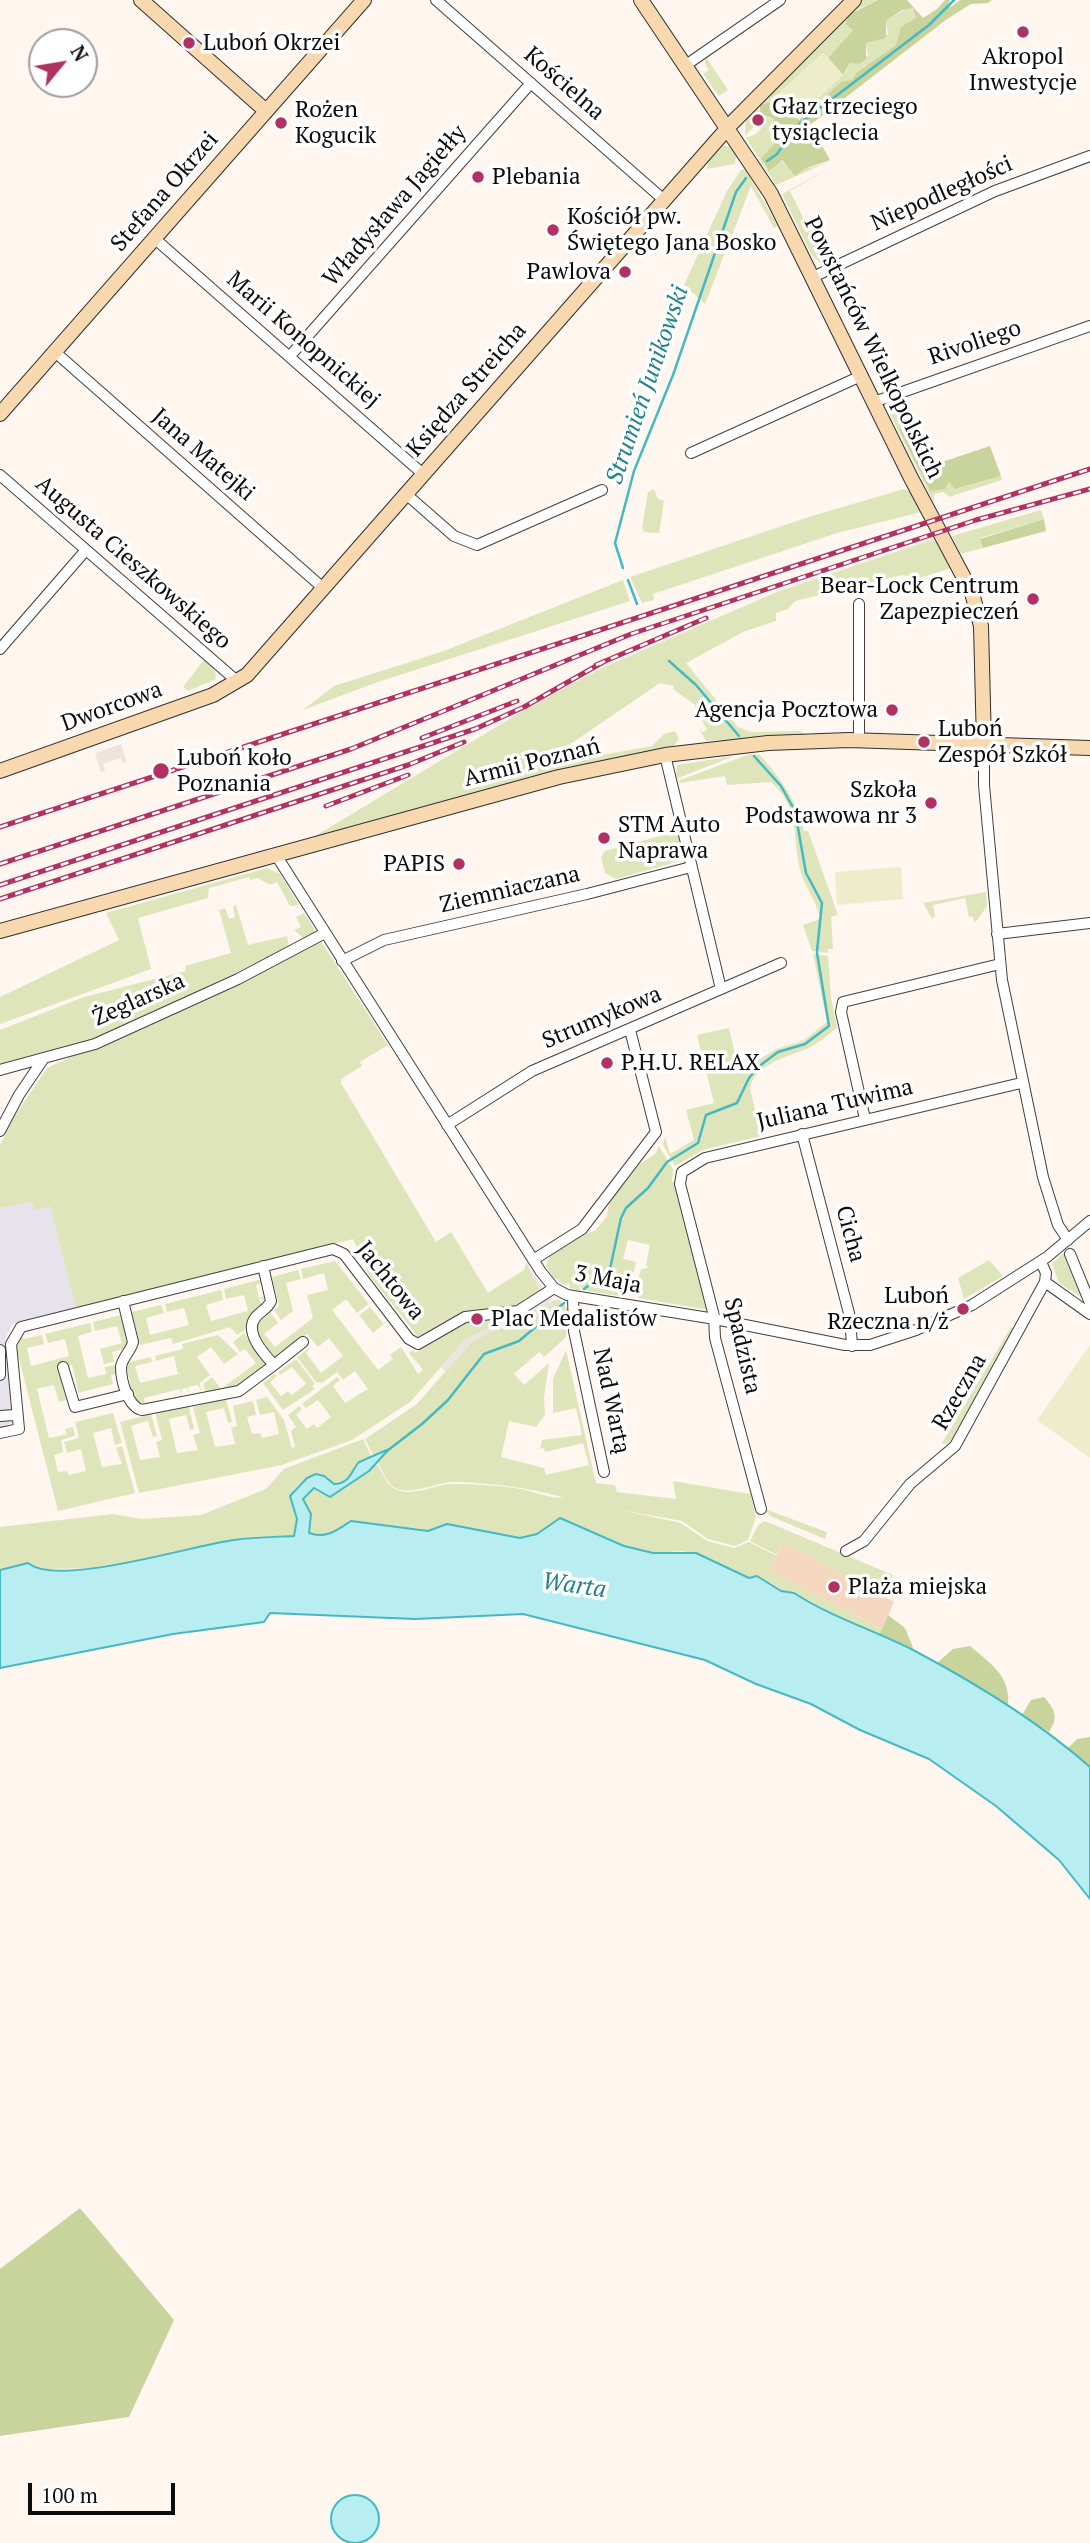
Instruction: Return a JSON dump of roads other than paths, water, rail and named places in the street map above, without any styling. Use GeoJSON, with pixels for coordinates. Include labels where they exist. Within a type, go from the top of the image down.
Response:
{"type":"FeatureCollection","features":[{"type":"Feature","properties":{"kind":"street"},"geometry":{"type":"LineString","coordinates":[[141,0],[266,111]]}},
{"type":"Feature","properties":{"kind":"street","name":"Stefana Okrzei"},"geometry":{"type":"LineString","coordinates":[[0,414],[364,0]]}},
{"type":"Feature","properties":{"kind":"street","name":"Kościelna"},"geometry":{"type":"LineString","coordinates":[[436,0],[664,200]]}},
{"type":"Feature","properties":{"kind":"street","name":"Powstańców Wielkopolskich"},"geometry":{"type":"LineString","coordinates":[[641,0],[771,194],[977,605],[981,626],[984,744]]}},
{"type":"Feature","properties":{"kind":"street"},"geometry":{"type":"LineString","coordinates":[[686,65],[780,0]]}},
{"type":"Feature","properties":{"kind":"street","name":"Księdza Streicha"},"geometry":{"type":"LineString","coordinates":[[238,682],[728,127],[849,2]]}},
{"type":"Feature","properties":{"kind":"street","name":"Władysława Jagiełły"},"geometry":{"type":"LineString","coordinates":[[290,356],[531,83]]}},
{"type":"Feature","properties":{"kind":"street","name":"Niepodległości"},"geometry":{"type":"LineString","coordinates":[[813,277],[995,191],[1090,156]]}},
{"type":"Feature","properties":{"kind":"street","name":"Marii Konopnickiej"},"geometry":{"type":"LineString","coordinates":[[154,238],[423,474]]}},
{"type":"Feature","properties":{"kind":"street","name":"Rivoliego"},"geometry":{"type":"LineString","coordinates":[[874,402],[1090,326]]}},
{"type":"Feature","properties":{"kind":"street","name":"Jana Matejki"},"geometry":{"type":"LineString","coordinates":[[55,352],[323,588]]}},
{"type":"Feature","properties":{"kind":"street"},"geometry":{"type":"LineString","coordinates":[[691,453],[861,376]]}},
{"type":"Feature","properties":{"kind":"street","name":"Augusta Cieszkowskiego"},"geometry":{"type":"LineString","coordinates":[[0,475],[238,682]]}},
{"type":"Feature","properties":{"kind":"street"},"geometry":{"type":"LineString","coordinates":[[406,494],[454,536],[477,545],[602,490]]}},
{"type":"Feature","properties":{"kind":"street"},"geometry":{"type":"LineString","coordinates":[[0,649],[86,550]]}},
{"type":"Feature","properties":{"kind":"street"},"geometry":{"type":"LineString","coordinates":[[859,604],[859,740]]}},
{"type":"Feature","properties":{"kind":"street","name":"Dworcowa"},"geometry":{"type":"LineString","coordinates":[[0,771],[213,695],[238,682]]}},
{"type":"Feature","properties":{"kind":"street","name":"Armii Poznań"},"geometry":{"type":"LineString","coordinates":[[0,931],[559,777],[666,755],[768,743],[859,740],[1090,748]]}},
{"type":"Feature","properties":{"kind":"street"},"geometry":{"type":"LineString","coordinates":[[984,744],[984,785],[1000,964],[1021,1083],[1043,1177],[1058,1225],[1068,1240]]}},
{"type":"Feature","properties":{"kind":"street"},"geometry":{"type":"LineString","coordinates":[[666,755],[721,989]]}},
{"type":"Feature","properties":{"kind":"street","name":"3 Maja"},"geometry":{"type":"LineString","coordinates":[[276,855],[533,1260],[554,1288],[573,1297],[715,1319],[852,1346],[876,1344],[936,1322],[972,1305],[1041,1262],[1090,1221]]}},
{"type":"Feature","properties":{"kind":"street","name":"Ziemniaczana"},"geometry":{"type":"LineString","coordinates":[[342,961],[384,940],[587,894],[691,867]]}},
{"type":"Feature","properties":{"kind":"street"},"geometry":{"type":"LineString","coordinates":[[998,934],[1090,923]]}},
{"type":"Feature","properties":{"kind":"street","name":"Żeglarska"},"geometry":{"type":"LineString","coordinates":[[0,1070],[101,1041],[238,979],[325,933]]}},
{"type":"Feature","properties":{"kind":"street","name":"Strumykowa"},"geometry":{"type":"LineString","coordinates":[[447,1125],[532,1071],[781,962]]}},
{"type":"Feature","properties":{"kind":"street"},"geometry":{"type":"LineString","coordinates":[[865,1119],[841,1012],[843,1002],[1000,964]]}},
{"type":"Feature","properties":{"kind":"street"},"geometry":{"type":"LineString","coordinates":[[533,1260],[582,1229],[656,1132],[630,1030]]}},
{"type":"Feature","properties":{"kind":"street"},"geometry":{"type":"LineString","coordinates":[[0,1131],[19,1095],[44,1058]]}},
{"type":"Feature","properties":{"kind":"street","name":"Juliana Tuwima"},"geometry":{"type":"LineString","coordinates":[[682,1191],[682,1172],[699,1160],[1021,1083]]}},
{"type":"Feature","properties":{"kind":"street","name":"Cicha"},"geometry":{"type":"LineString","coordinates":[[802,1134],[850,1317],[852,1346]]}},
{"type":"Feature","properties":{"kind":"street","name":"Spadzista"},"geometry":{"type":"LineString","coordinates":[[682,1191],[715,1319],[715,1338],[761,1509]]}},
{"type":"Feature","properties":{"kind":"street","name":"Jachtowa"},"geometry":{"type":"LineString","coordinates":[[15,1415],[11,1348],[19,1329],[330,1250],[340,1251],[409,1339],[418,1343],[465,1317],[518,1311],[554,1288]]}},
{"type":"Feature","properties":{"kind":"street"},"geometry":{"type":"LineString","coordinates":[[1070,1254],[1090,1303]]}},
{"type":"Feature","properties":{"kind":"street"},"geometry":{"type":"LineString","coordinates":[[1041,1262],[1046,1273],[1045,1282],[1090,1314]]}},
{"type":"Feature","properties":{"kind":"street"},"geometry":{"type":"LineString","coordinates":[[263,1266],[271,1301],[255,1318],[253,1329],[259,1346],[274,1365]]}},
{"type":"Feature","properties":{"kind":"street","name":"Rzeczna"},"geometry":{"type":"LineString","coordinates":[[846,1550],[864,1541],[910,1483],[955,1446],[1045,1282]]}},
{"type":"Feature","properties":{"kind":"street","name":"Nad Wartą"},"geometry":{"type":"LineString","coordinates":[[573,1297],[574,1331],[604,1472]]}},
{"type":"Feature","properties":{"kind":"street"},"geometry":{"type":"LineString","coordinates":[[123,1301],[133,1342],[121,1367],[135,1409],[142,1410],[186,1399],[211,1398],[243,1389],[303,1342]]}},
{"type":"Feature","properties":{"kind":"street"},"geometry":{"type":"LineString","coordinates":[[0,1350],[0,1375]]}},
{"type":"Feature","properties":{"kind":"street"},"geometry":{"type":"LineString","coordinates":[[63,1367],[75,1407],[128,1394]]}},
{"type":"Feature","properties":{"kind":"street"},"geometry":{"type":"LineString","coordinates":[[0,1416],[15,1415],[19,1429],[0,1433]]}},
{"type":"Feature","properties":{"kind":"water","name":"Warta"},"geometry":{"type":"Polygon","coordinates":[[[389,1449],[369,1471],[330,1497],[314,1488],[303,1499],[311,1514],[309,1533],[327,1534],[351,1521],[428,1531],[447,1524],[520,1538],[537,1534],[560,1518],[624,1546],[653,1553],[696,1553],[749,1578],[757,1576],[781,1591],[794,1593],[915,1651],[1006,1704],[1090,1767],[1090,1899],[1059,1860],[996,1806],[929,1759],[860,1730],[811,1704],[756,1684],[705,1660],[523,1614],[415,1619],[270,1613],[264,1622],[173,1634],[0,1668],[0,1570],[28,1563],[44,1569],[67,1571],[96,1568],[215,1543],[294,1536],[297,1519],[290,1496],[307,1478],[316,1474],[324,1476],[334,1484],[343,1482],[358,1463],[389,1449]]]}},
{"type":"Feature","properties":{"kind":"water"},"geometry":{"type":"Polygon","coordinates":[[[355,2495],[364,2496],[372,2502],[378,2510],[378,2528],[372,2536],[364,2542],[355,2543],[346,2542],[338,2536],[332,2528],[331,2519],[332,2510],[338,2502],[346,2496],[355,2495]]]}},
{"type":"Feature","properties":{"kind":"waterway","name":"Strumień Junikowski"},"geometry":{"type":"LineString","coordinates":[[767,161],[777,154],[798,125],[929,25],[954,0]]}},
{"type":"Feature","properties":{"kind":"waterway","name":"Strumień Junikowski"},"geometry":{"type":"LineString","coordinates":[[623,568],[615,543],[634,471],[673,375],[736,192],[746,178]]}},
{"type":"Feature","properties":{"kind":"waterway","name":"Strumień Junikowski"},"geometry":{"type":"LineString","coordinates":[[628,580],[637,604]]}},
{"type":"Feature","properties":{"kind":"waterway","name":"Strumień Junikowski"},"geometry":{"type":"LineString","coordinates":[[669,661],[696,685],[739,736]]}},
{"type":"Feature","properties":{"kind":"waterway","name":"Strumień Junikowski"},"geometry":{"type":"LineString","coordinates":[[754,756],[781,786],[795,811],[806,873],[822,903],[817,951]]}},
{"type":"Feature","properties":{"kind":"waterway","name":"Strumień Junikowski"},"geometry":{"type":"LineString","coordinates":[[584,1289],[610,1269],[621,1218],[626,1208],[648,1188],[667,1162],[698,1143],[706,1115],[737,1103],[749,1078],[758,1067],[778,1052],[805,1044],[829,1026],[817,953]]}},
{"type":"Feature","properties":{"kind":"waterway","name":"Strumień Junikowski"},"geometry":{"type":"LineString","coordinates":[[387,1451],[448,1400],[484,1354],[519,1341],[564,1303]]}},
{"type":"Feature","properties":{"kind":"railway"},"geometry":{"type":"LineString","coordinates":[[0,827],[1090,469]]}},
{"type":"Feature","properties":{"kind":"railway"},"geometry":{"type":"LineString","coordinates":[[0,864],[351,749],[631,634],[976,520],[1090,489]]}},
{"type":"Feature","properties":{"kind":"railway"},"geometry":{"type":"LineString","coordinates":[[596,665],[706,618]]}},
{"type":"Feature","properties":{"kind":"railway"},"geometry":{"type":"LineString","coordinates":[[0,885],[475,729],[524,707],[605,661]]}},
{"type":"Feature","properties":{"kind":"railway"},"geometry":{"type":"LineString","coordinates":[[422,738],[517,701]]}},
{"type":"Feature","properties":{"kind":"railway"},"geometry":{"type":"LineString","coordinates":[[0,899],[408,765],[464,742]]}},
{"type":"Feature","properties":{"kind":"railway"},"geometry":{"type":"LineString","coordinates":[[326,806],[408,775]]}},
{"type":"Feature","properties":{"kind":"place","name":"Akropol Inwestycje"},"geometry":{"type":"Point","coordinates":[1023,32]}},
{"type":"Feature","properties":{"kind":"place","name":"Luboń Okrzei"},"geometry":{"type":"Point","coordinates":[189,43]}},
{"type":"Feature","properties":{"kind":"place","name":"Głaz trzeciego tysiąclecia"},"geometry":{"type":"Point","coordinates":[758,120]}},
{"type":"Feature","properties":{"kind":"place","name":"Rożen Kogucik"},"geometry":{"type":"Point","coordinates":[281,123]}},
{"type":"Feature","properties":{"kind":"place","name":"Plebania"},"geometry":{"type":"Point","coordinates":[478,177]}},
{"type":"Feature","properties":{"kind":"place","name":"Kościół pw. Świętego Jana Bosko"},"geometry":{"type":"Point","coordinates":[553,230]}},
{"type":"Feature","properties":{"kind":"place","name":"Pawlova"},"geometry":{"type":"Point","coordinates":[625,272]}},
{"type":"Feature","properties":{"kind":"place","name":"Bear-Lock Centrum Zapezpieczeń"},"geometry":{"type":"Point","coordinates":[1033,599]}},
{"type":"Feature","properties":{"kind":"place","name":"Agencja Pocztowa"},"geometry":{"type":"Point","coordinates":[892,710]}},
{"type":"Feature","properties":{"kind":"place","name":"Luboń Zespół Szkół"},"geometry":{"type":"Point","coordinates":[924,742]}},
{"type":"Feature","properties":{"kind":"place","name":"Luboń koło Poznania"},"geometry":{"type":"Point","coordinates":[161,771]}},
{"type":"Feature","properties":{"kind":"place","name":"Szkoła Podstawowa nr 3"},"geometry":{"type":"Point","coordinates":[931,803]}},
{"type":"Feature","properties":{"kind":"place","name":"STM Auto Naprawa"},"geometry":{"type":"Point","coordinates":[604,838]}},
{"type":"Feature","properties":{"kind":"place","name":"PAPIS"},"geometry":{"type":"Point","coordinates":[459,864]}},
{"type":"Feature","properties":{"kind":"place","name":"P.H.U. RELAX"},"geometry":{"type":"Point","coordinates":[607,1063]}},
{"type":"Feature","properties":{"kind":"place","name":"Luboń Rzeczna n/ż"},"geometry":{"type":"Point","coordinates":[963,1309]}},
{"type":"Feature","properties":{"kind":"place","name":"Plac Medalistów"},"geometry":{"type":"Point","coordinates":[477,1319]}},
{"type":"Feature","properties":{"kind":"place","name":"Plaża miejska"},"geometry":{"type":"Point","coordinates":[834,1587]}}]}
